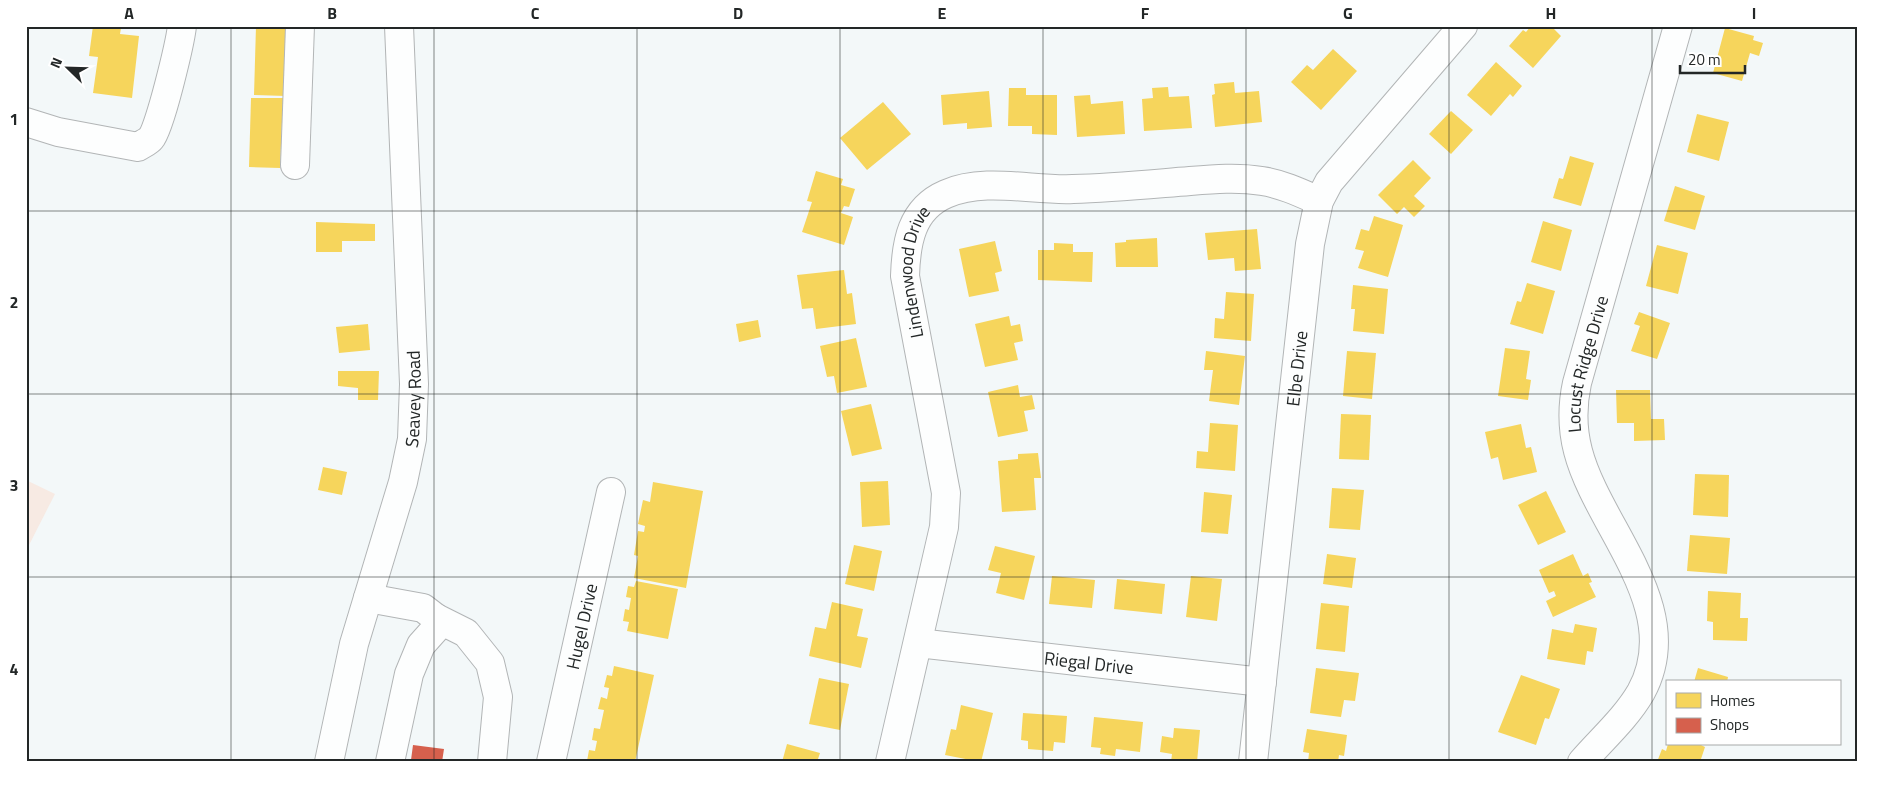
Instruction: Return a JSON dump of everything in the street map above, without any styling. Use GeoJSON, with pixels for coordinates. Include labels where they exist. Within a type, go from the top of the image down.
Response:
{"type":"FeatureCollection","features":[{"type":"Feature","properties":{"kind":"street"},"geometry":{"type":"LineString","coordinates":[[26,122],[58,132],[138,147],[151,138],[158,123],[180,44],[182,26]]}},
{"type":"Feature","properties":{"kind":"street"},"geometry":{"type":"LineString","coordinates":[[295,165],[300,26]]}},
{"type":"Feature","properties":{"kind":"street","name":"Seavey Road"},"geometry":{"type":"LineString","coordinates":[[329,762],[351,654],[403,482],[412,439],[414,384],[399,26]]}},
{"type":"Feature","properties":{"kind":"street","name":"Elbe Drive"},"geometry":{"type":"LineString","coordinates":[[1253,762],[1310,244],[1319,201],[1329,182],[1349,156],[1463,26]]}},
{"type":"Feature","properties":{"kind":"street","name":"Locust Ridge Drive"},"geometry":{"type":"LineString","coordinates":[[1582,762],[1633,704],[1648,676],[1654,637],[1652,616],[1642,584],[1589,479],[1578,452],[1572,405],[1678,26]]}},
{"type":"Feature","properties":{"kind":"street","name":"Lindenwood Drive"},"geometry":{"type":"LineString","coordinates":[[890,762],[944,527],[946,493],[904,276],[906,246],[914,223],[928,206],[945,194],[964,188],[984,186],[1073,189],[1229,178],[1263,181],[1319,201]]}},
{"type":"Feature","properties":{"kind":"street","name":"Hugel Drive"},"geometry":{"type":"LineString","coordinates":[[551,762],[611,492]]}},
{"type":"Feature","properties":{"kind":"street"},"geometry":{"type":"LineString","coordinates":[[368,598],[423,608],[436,618],[466,633],[490,663],[498,697],[492,762]]}},
{"type":"Feature","properties":{"kind":"street"},"geometry":{"type":"LineString","coordinates":[[390,762],[409,674],[421,645],[438,626],[436,618]]}},
{"type":"Feature","properties":{"kind":"street","name":"Riegal Drive"},"geometry":{"type":"LineString","coordinates":[[918,643],[1262,682]]}},
{"type":"Feature","properties":{"kind":"shaded area"},"geometry":{"type":"Polygon","coordinates":[[[26,480],[55,494],[26,551],[26,480]]]}},
{"type":"Feature","properties":{"kind":"building: Homes"},"geometry":{"type":"Polygon","coordinates":[[[93,26],[121,28],[120,34],[139,36],[132,98],[93,93],[98,57],[89,56],[93,26]]]}},
{"type":"Feature","properties":{"kind":"building: Homes"},"geometry":{"type":"Polygon","coordinates":[[[256,26],[288,26],[286,96],[254,95],[256,26]]]}},
{"type":"Feature","properties":{"kind":"building: Homes"},"geometry":{"type":"Polygon","coordinates":[[[1531,26],[1551,26],[1561,36],[1533,68],[1509,46],[1523,30],[1526,32],[1531,26]]]}},
{"type":"Feature","properties":{"kind":"building: Homes"},"geometry":{"type":"Polygon","coordinates":[[[1725,28],[1754,36],[1753,40],[1763,43],[1759,56],[1750,53],[1742,81],[1713,73],[1725,28]]]}},
{"type":"Feature","properties":{"kind":"building: Homes"},"geometry":{"type":"Polygon","coordinates":[[[1333,49],[1357,71],[1321,110],[1291,82],[1307,65],[1313,70],[1333,49]]]}},
{"type":"Feature","properties":{"kind":"building: Homes"},"geometry":{"type":"Polygon","coordinates":[[[1496,62],[1522,86],[1513,97],[1510,94],[1491,116],[1467,95],[1496,62]]]}},
{"type":"Feature","properties":{"kind":"building: Homes"},"geometry":{"type":"Polygon","coordinates":[[[1234,82],[1235,93],[1259,91],[1262,122],[1215,127],[1212,95],[1215,94],[1214,84],[1234,82]]]}},
{"type":"Feature","properties":{"kind":"building: Homes"},"geometry":{"type":"Polygon","coordinates":[[[1168,87],[1169,97],[1189,96],[1192,128],[1144,131],[1142,99],[1153,98],[1152,88],[1168,87]]]}},
{"type":"Feature","properties":{"kind":"building: Homes"},"geometry":{"type":"Polygon","coordinates":[[[1009,88],[1026,88],[1026,95],[1057,95],[1057,135],[1032,134],[1032,126],[1008,126],[1009,88]]]}},
{"type":"Feature","properties":{"kind":"building: Homes"},"geometry":{"type":"Polygon","coordinates":[[[989,91],[992,127],[967,129],[967,123],[943,125],[941,95],[989,91]]]}},
{"type":"Feature","properties":{"kind":"building: Homes"},"geometry":{"type":"Polygon","coordinates":[[[1090,95],[1091,104],[1123,101],[1125,134],[1077,137],[1074,96],[1090,95]]]}},
{"type":"Feature","properties":{"kind":"building: Homes"},"geometry":{"type":"Polygon","coordinates":[[[251,98],[283,98],[280,168],[249,167],[251,98]]]}},
{"type":"Feature","properties":{"kind":"building: Homes"},"geometry":{"type":"Polygon","coordinates":[[[883,102],[911,134],[867,170],[840,138],[883,102]]]}},
{"type":"Feature","properties":{"kind":"building: Homes"},"geometry":{"type":"Polygon","coordinates":[[[1451,111],[1473,130],[1451,154],[1429,134],[1451,111]]]}},
{"type":"Feature","properties":{"kind":"building: Homes"},"geometry":{"type":"Polygon","coordinates":[[[1697,114],[1729,122],[1719,161],[1687,152],[1697,114]]]}},
{"type":"Feature","properties":{"kind":"building: Homes"},"geometry":{"type":"Polygon","coordinates":[[[1570,156],[1594,163],[1581,206],[1553,198],[1559,178],[1563,179],[1570,156]]]}},
{"type":"Feature","properties":{"kind":"building: Homes"},"geometry":{"type":"Polygon","coordinates":[[[1413,160],[1431,178],[1414,196],[1425,206],[1414,217],[1404,207],[1397,214],[1378,195],[1413,160]]]}},
{"type":"Feature","properties":{"kind":"building: Homes"},"geometry":{"type":"Polygon","coordinates":[[[816,171],[843,179],[841,185],[855,189],[849,207],[844,206],[841,213],[853,217],[844,245],[802,232],[812,202],[807,201],[816,171]]]}},
{"type":"Feature","properties":{"kind":"building: Homes"},"geometry":{"type":"Polygon","coordinates":[[[1675,186],[1705,196],[1695,230],[1664,221],[1675,186]]]}},
{"type":"Feature","properties":{"kind":"building: Homes"},"geometry":{"type":"Polygon","coordinates":[[[1374,216],[1403,225],[1388,277],[1358,268],[1364,251],[1355,249],[1361,229],[1369,231],[1374,216]]]}},
{"type":"Feature","properties":{"kind":"building: Homes"},"geometry":{"type":"Polygon","coordinates":[[[1543,221],[1572,230],[1561,271],[1531,262],[1543,221]]]}},
{"type":"Feature","properties":{"kind":"building: Homes"},"geometry":{"type":"Polygon","coordinates":[[[316,222],[375,224],[375,241],[342,241],[342,252],[316,252],[316,222]]]}},
{"type":"Feature","properties":{"kind":"building: Homes"},"geometry":{"type":"Polygon","coordinates":[[[1257,229],[1261,269],[1235,271],[1234,258],[1208,260],[1205,233],[1257,229]]]}},
{"type":"Feature","properties":{"kind":"building: Homes"},"geometry":{"type":"Polygon","coordinates":[[[1157,238],[1158,267],[1116,267],[1115,243],[1126,242],[1126,240],[1157,238]]]}},
{"type":"Feature","properties":{"kind":"building: Homes"},"geometry":{"type":"Polygon","coordinates":[[[995,241],[1002,271],[995,273],[999,291],[969,297],[959,249],[995,241]]]}},
{"type":"Feature","properties":{"kind":"building: Homes"},"geometry":{"type":"Polygon","coordinates":[[[1054,243],[1073,244],[1073,252],[1093,252],[1092,282],[1038,280],[1038,250],[1054,250],[1054,243]]]}},
{"type":"Feature","properties":{"kind":"building: Homes"},"geometry":{"type":"Polygon","coordinates":[[[1657,245],[1688,253],[1678,294],[1646,286],[1657,245]]]}},
{"type":"Feature","properties":{"kind":"building: Homes"},"geometry":{"type":"Polygon","coordinates":[[[844,270],[847,294],[852,293],[856,324],[816,329],[813,308],[802,309],[797,275],[844,270]]]}},
{"type":"Feature","properties":{"kind":"building: Homes"},"geometry":{"type":"Polygon","coordinates":[[[1527,283],[1555,291],[1543,334],[1510,324],[1517,301],[1521,302],[1527,283]]]}},
{"type":"Feature","properties":{"kind":"building: Homes"},"geometry":{"type":"Polygon","coordinates":[[[1353,285],[1388,289],[1384,334],[1353,331],[1355,309],[1351,309],[1353,285]]]}},
{"type":"Feature","properties":{"kind":"building: Homes"},"geometry":{"type":"Polygon","coordinates":[[[1226,292],[1254,294],[1251,341],[1214,338],[1215,318],[1224,319],[1226,292]]]}},
{"type":"Feature","properties":{"kind":"building: Homes"},"geometry":{"type":"Polygon","coordinates":[[[1639,312],[1670,323],[1657,359],[1631,351],[1640,326],[1634,324],[1639,312]]]}},
{"type":"Feature","properties":{"kind":"building: Homes"},"geometry":{"type":"Polygon","coordinates":[[[1009,316],[1011,326],[1020,324],[1023,341],[1014,343],[1018,360],[985,367],[975,324],[1009,316]]]}},
{"type":"Feature","properties":{"kind":"building: Homes"},"geometry":{"type":"Polygon","coordinates":[[[758,320],[761,337],[739,342],[736,324],[758,320]]]}},
{"type":"Feature","properties":{"kind":"building: Homes"},"geometry":{"type":"Polygon","coordinates":[[[368,324],[370,350],[339,353],[336,327],[368,324]]]}},
{"type":"Feature","properties":{"kind":"building: Homes"},"geometry":{"type":"Polygon","coordinates":[[[856,338],[867,387],[837,393],[834,376],[827,377],[820,346],[856,338]]]}},
{"type":"Feature","properties":{"kind":"building: Homes"},"geometry":{"type":"Polygon","coordinates":[[[1505,348],[1530,351],[1526,379],[1531,380],[1528,400],[1498,396],[1505,348]]]}},
{"type":"Feature","properties":{"kind":"building: Homes"},"geometry":{"type":"Polygon","coordinates":[[[1206,351],[1245,356],[1239,405],[1209,401],[1213,370],[1204,370],[1206,351]]]}},
{"type":"Feature","properties":{"kind":"building: Homes"},"geometry":{"type":"Polygon","coordinates":[[[1347,351],[1376,353],[1372,399],[1343,396],[1347,351]]]}},
{"type":"Feature","properties":{"kind":"building: Homes"},"geometry":{"type":"Polygon","coordinates":[[[338,371],[379,371],[378,400],[358,400],[358,388],[338,386],[338,371]]]}},
{"type":"Feature","properties":{"kind":"building: Homes"},"geometry":{"type":"Polygon","coordinates":[[[1018,385],[1020,397],[1032,395],[1035,409],[1024,411],[1028,431],[998,437],[988,392],[1018,385]]]}},
{"type":"Feature","properties":{"kind":"building: Homes"},"geometry":{"type":"Polygon","coordinates":[[[1616,390],[1650,390],[1651,419],[1664,419],[1665,440],[1634,441],[1634,423],[1617,423],[1616,390]]]}},
{"type":"Feature","properties":{"kind":"building: Homes"},"geometry":{"type":"Polygon","coordinates":[[[871,404],[882,449],[852,456],[841,411],[871,404]]]}},
{"type":"Feature","properties":{"kind":"building: Homes"},"geometry":{"type":"Polygon","coordinates":[[[1341,414],[1371,415],[1369,460],[1339,459],[1341,414]]]}},
{"type":"Feature","properties":{"kind":"building: Homes"},"geometry":{"type":"Polygon","coordinates":[[[1210,423],[1238,425],[1235,471],[1196,468],[1197,451],[1208,452],[1210,423]]]}},
{"type":"Feature","properties":{"kind":"building: Homes"},"geometry":{"type":"Polygon","coordinates":[[[1521,424],[1526,448],[1531,447],[1537,472],[1503,480],[1498,457],[1491,459],[1485,432],[1521,424]]]}},
{"type":"Feature","properties":{"kind":"building: Homes"},"geometry":{"type":"Polygon","coordinates":[[[1038,453],[1041,478],[1034,478],[1036,510],[1002,512],[998,461],[1018,459],[1018,454],[1038,453]]]}},
{"type":"Feature","properties":{"kind":"building: Homes"},"geometry":{"type":"Polygon","coordinates":[[[323,467],[347,472],[342,495],[318,490],[323,467]]]}},
{"type":"Feature","properties":{"kind":"building: Homes"},"geometry":{"type":"Polygon","coordinates":[[[1695,474],[1729,475],[1728,517],[1693,515],[1695,474]]]}},
{"type":"Feature","properties":{"kind":"building: Homes"},"geometry":{"type":"Polygon","coordinates":[[[888,481],[890,525],[862,527],[860,482],[888,481]]]}},
{"type":"Feature","properties":{"kind":"building: Homes"},"geometry":{"type":"Polygon","coordinates":[[[653,482],[703,491],[686,588],[634,578],[638,556],[634,555],[638,531],[644,532],[645,526],[638,524],[643,500],[650,502],[653,482]]]}},
{"type":"Feature","properties":{"kind":"building: Homes"},"geometry":{"type":"Polygon","coordinates":[[[1332,488],[1364,490],[1360,530],[1329,528],[1332,488]]]}},
{"type":"Feature","properties":{"kind":"building: Homes"},"geometry":{"type":"Polygon","coordinates":[[[1546,491],[1566,532],[1538,545],[1518,505],[1546,491]]]}},
{"type":"Feature","properties":{"kind":"building: Homes"},"geometry":{"type":"Polygon","coordinates":[[[1204,492],[1232,495],[1228,534],[1201,532],[1204,492]]]}},
{"type":"Feature","properties":{"kind":"building: Homes"},"geometry":{"type":"Polygon","coordinates":[[[1690,535],[1730,538],[1727,574],[1687,571],[1690,535]]]}},
{"type":"Feature","properties":{"kind":"building: Homes"},"geometry":{"type":"Polygon","coordinates":[[[854,545],[882,551],[874,591],[845,584],[854,545]]]}},
{"type":"Feature","properties":{"kind":"building: Homes"},"geometry":{"type":"Polygon","coordinates":[[[995,546],[1035,556],[1024,600],[996,593],[1001,573],[988,570],[995,546]]]}},
{"type":"Feature","properties":{"kind":"building: Homes"},"geometry":{"type":"Polygon","coordinates":[[[1327,554],[1356,558],[1352,588],[1323,584],[1327,554]]]}},
{"type":"Feature","properties":{"kind":"building: Homes"},"geometry":{"type":"Polygon","coordinates":[[[1573,554],[1583,576],[1588,573],[1592,582],[1589,583],[1596,597],[1553,617],[1546,601],[1556,596],[1554,591],[1549,593],[1539,570],[1573,554]]]}},
{"type":"Feature","properties":{"kind":"building: Homes"},"geometry":{"type":"Polygon","coordinates":[[[1052,576],[1095,580],[1092,608],[1049,604],[1052,576]]]}},
{"type":"Feature","properties":{"kind":"building: Homes"},"geometry":{"type":"Polygon","coordinates":[[[1191,576],[1222,579],[1217,621],[1186,617],[1191,576]]]}},
{"type":"Feature","properties":{"kind":"building: Homes"},"geometry":{"type":"Polygon","coordinates":[[[1117,579],[1165,584],[1162,614],[1114,609],[1117,579]]]}},
{"type":"Feature","properties":{"kind":"building: Homes"},"geometry":{"type":"Polygon","coordinates":[[[636,581],[678,589],[668,639],[627,631],[629,622],[623,621],[625,609],[629,610],[631,598],[626,597],[628,586],[634,587],[636,581]]]}},
{"type":"Feature","properties":{"kind":"building: Homes"},"geometry":{"type":"Polygon","coordinates":[[[1708,591],[1741,593],[1740,618],[1748,618],[1747,641],[1713,640],[1713,622],[1707,621],[1708,591]]]}},
{"type":"Feature","properties":{"kind":"building: Homes"},"geometry":{"type":"Polygon","coordinates":[[[832,602],[863,609],[857,636],[868,638],[861,668],[809,656],[815,627],[826,629],[832,602]]]}},
{"type":"Feature","properties":{"kind":"building: Homes"},"geometry":{"type":"Polygon","coordinates":[[[1321,603],[1349,606],[1345,652],[1316,649],[1321,603]]]}},
{"type":"Feature","properties":{"kind":"building: Homes"},"geometry":{"type":"Polygon","coordinates":[[[1575,624],[1597,628],[1593,652],[1587,651],[1585,665],[1547,659],[1552,629],[1573,633],[1575,624]]]}},
{"type":"Feature","properties":{"kind":"building: Homes"},"geometry":{"type":"Polygon","coordinates":[[[614,666],[654,675],[635,762],[587,761],[589,750],[595,751],[597,741],[592,740],[594,728],[600,729],[604,710],[598,709],[601,697],[607,699],[609,688],[604,687],[607,675],[612,676],[614,666]]]}},
{"type":"Feature","properties":{"kind":"building: Homes"},"geometry":{"type":"Polygon","coordinates":[[[1316,668],[1359,673],[1355,701],[1344,700],[1341,717],[1310,713],[1316,668]]]}},
{"type":"Feature","properties":{"kind":"building: Homes"},"geometry":{"type":"Polygon","coordinates":[[[1698,668],[1728,677],[1727,680],[1695,680],[1698,668]]]}},
{"type":"Feature","properties":{"kind":"building: Homes"},"geometry":{"type":"Polygon","coordinates":[[[1521,675],[1560,689],[1549,719],[1545,718],[1536,745],[1498,732],[1521,675]]]}},
{"type":"Feature","properties":{"kind":"building: Homes"},"geometry":{"type":"Polygon","coordinates":[[[819,678],[849,684],[840,730],[809,724],[819,678]]]}},
{"type":"Feature","properties":{"kind":"building: Homes"},"geometry":{"type":"Polygon","coordinates":[[[961,705],[993,713],[981,762],[945,755],[951,729],[956,730],[961,705]]]}},
{"type":"Feature","properties":{"kind":"building: Homes"},"geometry":{"type":"Polygon","coordinates":[[[1023,713],[1067,716],[1065,743],[1054,742],[1053,751],[1028,749],[1028,741],[1021,740],[1023,713]]]}},
{"type":"Feature","properties":{"kind":"building: Homes"},"geometry":{"type":"Polygon","coordinates":[[[1094,717],[1143,722],[1140,752],[1116,749],[1115,756],[1100,754],[1101,748],[1091,747],[1094,717]]]}},
{"type":"Feature","properties":{"kind":"building: Homes"},"geometry":{"type":"Polygon","coordinates":[[[1174,728],[1200,730],[1197,762],[1171,762],[1172,754],[1160,752],[1162,736],[1173,738],[1174,728]]]}},
{"type":"Feature","properties":{"kind":"building: Homes"},"geometry":{"type":"Polygon","coordinates":[[[1307,729],[1347,735],[1344,756],[1339,755],[1338,762],[1308,762],[1309,753],[1303,752],[1307,729]]]}},
{"type":"Feature","properties":{"kind":"building: Homes"},"geometry":{"type":"Polygon","coordinates":[[[787,744],[820,753],[817,762],[782,762],[787,744]]]}},
{"type":"Feature","properties":{"kind":"building: Homes"},"geometry":{"type":"Polygon","coordinates":[[[1667,746],[1705,747],[1700,762],[1657,762],[1662,749],[1666,751],[1667,746]]]}},
{"type":"Feature","properties":{"kind":"building: Shops"},"geometry":{"type":"Polygon","coordinates":[[[413,745],[444,749],[442,762],[407,762],[407,759],[411,760],[413,745]]]}}]}
